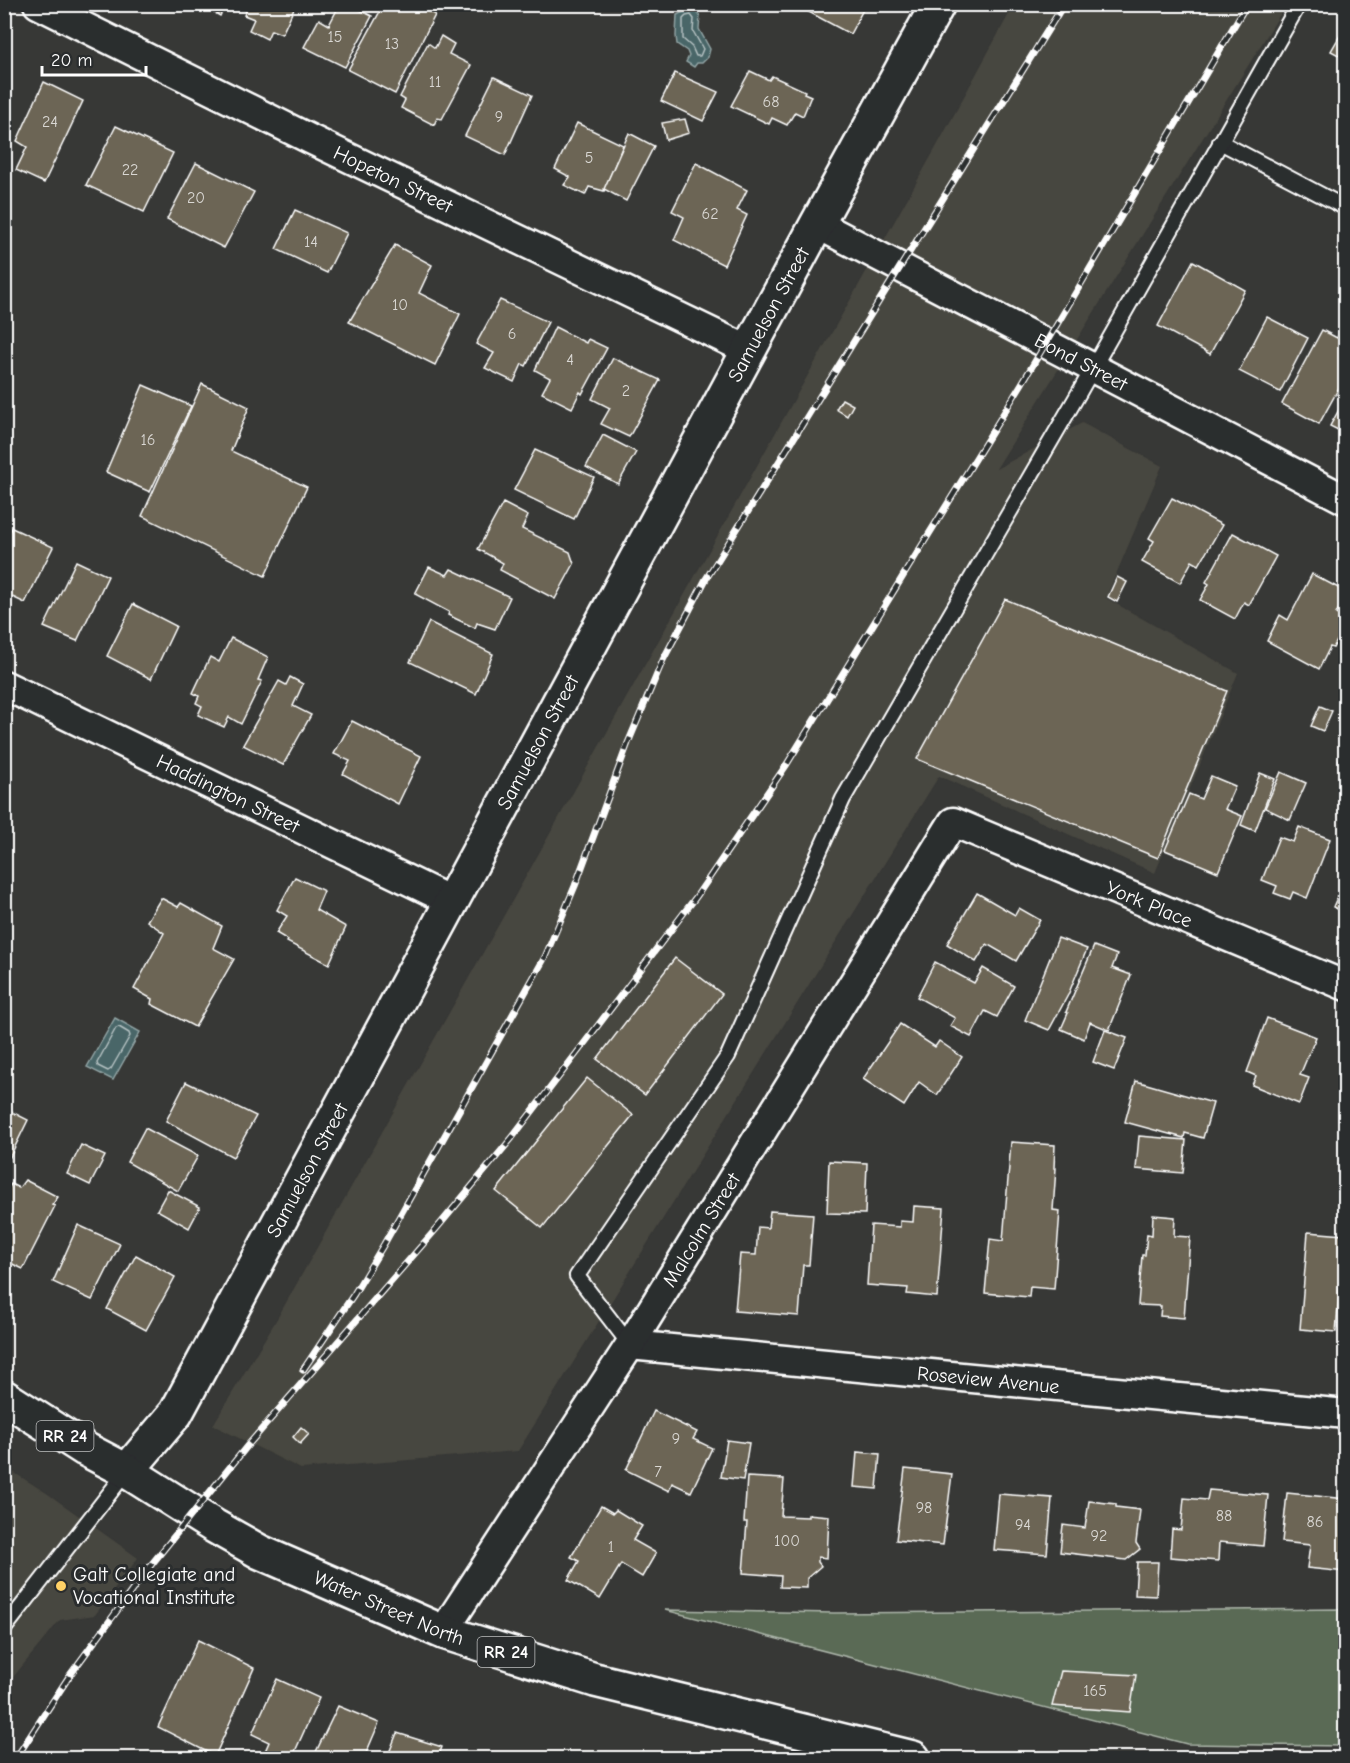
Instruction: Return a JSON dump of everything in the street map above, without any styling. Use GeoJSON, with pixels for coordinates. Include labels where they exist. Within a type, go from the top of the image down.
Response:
{"type":"FeatureCollection","features":[{"type":"Feature","properties":{"kind":"street","name":"Hopeton Street"},"geometry":{"type":"LineString","coordinates":[[38,4],[310,139],[750,351]]}},
{"type":"Feature","properties":{"kind":"street","name":"Samuelson Street"},"geometry":{"type":"LineString","coordinates":[[127,1471],[176,1413],[938,4]]}},
{"type":"Feature","properties":{"kind":"street","name":"Bond Street"},"geometry":{"type":"LineString","coordinates":[[817,224],[1346,500]]}},
{"type":"Feature","properties":{"kind":"street","name":"Haddington Street"},"geometry":{"type":"LineString","coordinates":[[4,686],[451,901]]}},
{"type":"Feature","properties":{"kind":"street","name":"Malcolm Street"},"geometry":{"type":"LineString","coordinates":[[443,1632],[630,1345],[952,822]]}},
{"type":"Feature","properties":{"kind":"street","name":"York Place"},"geometry":{"type":"LineString","coordinates":[[952,822],[1346,986]]}},
{"type":"Feature","properties":{"kind":"street","name":"Roseview Avenue"},"geometry":{"type":"LineString","coordinates":[[630,1345],[1346,1414]]}},
{"type":"Feature","properties":{"kind":"street","name":"Water Street North"},"geometry":{"type":"LineString","coordinates":[[4,1397],[85,1449],[127,1471],[260,1552],[443,1632],[595,1680],[913,1758]]}},
{"type":"Feature","properties":{"kind":"lane"},"geometry":{"type":"LineString","coordinates":[[630,1345],[577,1276],[728,1056],[843,799],[1093,368],[1299,4]]}},
{"type":"Feature","properties":{"kind":"lane"},"geometry":{"type":"LineString","coordinates":[[1220,142],[1346,208]]}},
{"type":"Feature","properties":{"kind":"lane"},"geometry":{"type":"LineString","coordinates":[[4,1629],[127,1471]]}},
{"type":"Feature","properties":{"kind":"shaded area"},"geometry":{"type":"Polygon","coordinates":[[[1014,5],[1286,5],[996,469],[1082,423],[1162,466],[1106,598],[1238,673],[1155,873],[939,776],[518,1451],[301,1469],[213,1425],[278,1317],[1014,5]]]}},
{"type":"Feature","properties":{"kind":"shaded area","name":"Galt Collegiate and Vocational Institute"},"geometry":{"type":"Polygon","coordinates":[[[5,1467],[48,1494],[138,1558],[95,1615],[60,1620],[5,1687],[5,1467]]]}},
{"type":"Feature","properties":{"kind":"green space"},"geometry":{"type":"Polygon","coordinates":[[[1345,1609],[1345,1746],[1187,1744],[665,1610],[834,1613],[1345,1609]]]}},
{"type":"Feature","properties":{"kind":"water"},"geometry":{"type":"Polygon","coordinates":[[[689,9],[695,10],[700,16],[699,29],[710,49],[708,57],[694,67],[686,62],[689,56],[687,51],[677,44],[676,36],[677,15],[689,9]]]}},
{"type":"Feature","properties":{"kind":"water"},"geometry":{"type":"Polygon","coordinates":[[[115,1018],[140,1032],[113,1080],[87,1067],[115,1018]]]}},
{"type":"Feature","properties":{"kind":"building"},"geometry":{"type":"Polygon","coordinates":[[[199,4],[226,4],[220,16],[199,4]]]}},
{"type":"Feature","properties":{"kind":"building"},"geometry":{"type":"Polygon","coordinates":[[[249,4],[296,4],[282,34],[271,30],[267,39],[249,30],[254,19],[244,15],[249,4]]]}},
{"type":"Feature","properties":{"kind":"building"},"geometry":{"type":"Polygon","coordinates":[[[340,4],[348,4],[372,16],[345,67],[304,47],[319,19],[329,25],[340,4]]]}},
{"type":"Feature","properties":{"kind":"building"},"geometry":{"type":"Polygon","coordinates":[[[384,4],[415,4],[435,15],[395,94],[348,70],[384,4]]]}},
{"type":"Feature","properties":{"kind":"building"},"geometry":{"type":"Polygon","coordinates":[[[794,4],[866,4],[850,34],[794,4]]]}},
{"type":"Feature","properties":{"kind":"building"},"geometry":{"type":"Polygon","coordinates":[[[1346,25],[1346,59],[1331,51],[1346,25]]]}},
{"type":"Feature","properties":{"kind":"building"},"geometry":{"type":"Polygon","coordinates":[[[441,36],[454,44],[449,54],[471,65],[442,119],[437,118],[434,125],[401,108],[405,100],[400,97],[428,43],[435,48],[441,36]]]}},
{"type":"Feature","properties":{"kind":"building"},"geometry":{"type":"Polygon","coordinates":[[[750,71],[769,80],[772,76],[811,96],[803,116],[795,112],[787,125],[772,118],[769,124],[731,106],[750,71]]]}},
{"type":"Feature","properties":{"kind":"building"},"geometry":{"type":"Polygon","coordinates":[[[675,73],[718,92],[703,121],[661,101],[675,73]]]}},
{"type":"Feature","properties":{"kind":"building"},"geometry":{"type":"Polygon","coordinates":[[[494,77],[532,95],[505,155],[465,136],[494,77]]]}},
{"type":"Feature","properties":{"kind":"building"},"geometry":{"type":"Polygon","coordinates":[[[44,82],[83,101],[44,183],[16,170],[27,147],[17,141],[44,82]]]}},
{"type":"Feature","properties":{"kind":"building"},"geometry":{"type":"Polygon","coordinates":[[[685,119],[689,133],[666,140],[662,123],[685,119]]]}},
{"type":"Feature","properties":{"kind":"building"},"geometry":{"type":"Polygon","coordinates":[[[577,123],[623,145],[604,191],[589,187],[585,195],[564,185],[570,177],[555,169],[577,123]]]}},
{"type":"Feature","properties":{"kind":"building"},"geometry":{"type":"Polygon","coordinates":[[[116,126],[173,153],[144,212],[86,185],[116,126]]]}},
{"type":"Feature","properties":{"kind":"building"},"geometry":{"type":"Polygon","coordinates":[[[629,133],[654,146],[626,201],[604,189],[629,133]]]}},
{"type":"Feature","properties":{"kind":"building"},"geometry":{"type":"Polygon","coordinates":[[[196,163],[254,192],[224,248],[167,219],[196,163]]]}},
{"type":"Feature","properties":{"kind":"building"},"geometry":{"type":"Polygon","coordinates":[[[696,163],[747,190],[737,210],[747,215],[724,265],[674,240],[684,217],[672,211],[696,163]]]}},
{"type":"Feature","properties":{"kind":"building"},"geometry":{"type":"Polygon","coordinates":[[[295,210],[347,233],[327,273],[276,249],[295,210]]]}},
{"type":"Feature","properties":{"kind":"building"},"geometry":{"type":"Polygon","coordinates":[[[395,245],[432,265],[419,293],[460,314],[435,365],[349,322],[395,245]]]}},
{"type":"Feature","properties":{"kind":"building"},"geometry":{"type":"Polygon","coordinates":[[[1193,261],[1245,290],[1210,354],[1158,326],[1193,261]]]}},
{"type":"Feature","properties":{"kind":"building"},"geometry":{"type":"Polygon","coordinates":[[[500,300],[548,322],[526,366],[522,364],[514,382],[485,368],[494,353],[476,344],[500,300]]]}},
{"type":"Feature","properties":{"kind":"building"},"geometry":{"type":"Polygon","coordinates":[[[1267,317],[1308,338],[1280,392],[1239,371],[1267,317]]]}},
{"type":"Feature","properties":{"kind":"building"},"geometry":{"type":"Polygon","coordinates":[[[1346,321],[1346,375],[1319,424],[1282,404],[1322,330],[1337,338],[1346,321]]]}},
{"type":"Feature","properties":{"kind":"building"},"geometry":{"type":"Polygon","coordinates":[[[555,327],[586,343],[588,339],[607,348],[572,408],[542,393],[550,378],[535,370],[555,327]]]}},
{"type":"Feature","properties":{"kind":"building"},"geometry":{"type":"Polygon","coordinates":[[[613,358],[660,380],[629,437],[601,424],[610,408],[592,399],[613,358]]]}},
{"type":"Feature","properties":{"kind":"building"},"geometry":{"type":"Polygon","coordinates":[[[202,384],[249,407],[231,451],[307,487],[265,576],[142,516],[202,384]]]}},
{"type":"Feature","properties":{"kind":"building"},"geometry":{"type":"Polygon","coordinates":[[[143,385],[191,406],[150,492],[106,472],[143,385]]]}},
{"type":"Feature","properties":{"kind":"building"},"geometry":{"type":"Polygon","coordinates":[[[1346,397],[1346,434],[1330,426],[1346,397]]]}},
{"type":"Feature","properties":{"kind":"building"},"geometry":{"type":"Polygon","coordinates":[[[842,399],[853,405],[847,416],[836,409],[842,399]]]}},
{"type":"Feature","properties":{"kind":"building"},"geometry":{"type":"Polygon","coordinates":[[[603,435],[636,452],[618,484],[586,467],[603,435]]]}},
{"type":"Feature","properties":{"kind":"building"},"geometry":{"type":"Polygon","coordinates":[[[535,450],[594,477],[574,519],[514,490],[535,450]]]}},
{"type":"Feature","properties":{"kind":"building"},"geometry":{"type":"Polygon","coordinates":[[[1172,498],[1222,525],[1199,565],[1192,561],[1180,583],[1142,562],[1154,541],[1149,538],[1172,498]]]}},
{"type":"Feature","properties":{"kind":"building"},"geometry":{"type":"Polygon","coordinates":[[[503,503],[528,516],[522,529],[570,552],[574,564],[555,599],[500,570],[503,563],[478,549],[503,503]]]}},
{"type":"Feature","properties":{"kind":"building"},"geometry":{"type":"Polygon","coordinates":[[[12,528],[53,547],[25,603],[4,593],[4,543],[12,528]]]}},
{"type":"Feature","properties":{"kind":"building"},"geometry":{"type":"Polygon","coordinates":[[[1233,533],[1276,556],[1249,605],[1244,602],[1235,619],[1200,600],[1209,584],[1206,582],[1233,533]]]}},
{"type":"Feature","properties":{"kind":"building"},"geometry":{"type":"Polygon","coordinates":[[[76,561],[108,576],[77,641],[44,627],[76,561]]]}},
{"type":"Feature","properties":{"kind":"building"},"geometry":{"type":"Polygon","coordinates":[[[429,567],[447,575],[451,569],[510,597],[495,629],[477,623],[475,628],[448,615],[449,612],[415,594],[429,567]]]}},
{"type":"Feature","properties":{"kind":"building"},"geometry":{"type":"Polygon","coordinates":[[[1312,574],[1346,592],[1336,614],[1346,620],[1346,624],[1333,648],[1330,647],[1319,669],[1267,641],[1280,615],[1288,620],[1312,574]]]}},
{"type":"Feature","properties":{"kind":"building"},"geometry":{"type":"Polygon","coordinates":[[[1117,577],[1127,582],[1117,602],[1108,597],[1117,577]]]}},
{"type":"Feature","properties":{"kind":"building"},"geometry":{"type":"Polygon","coordinates":[[[1005,599],[1227,691],[1158,858],[917,759],[1005,599]]]}},
{"type":"Feature","properties":{"kind":"building"},"geometry":{"type":"Polygon","coordinates":[[[133,604],[176,626],[151,679],[107,656],[133,604]]]}},
{"type":"Feature","properties":{"kind":"building"},"geometry":{"type":"Polygon","coordinates":[[[429,622],[493,654],[476,694],[410,662],[429,622]]]}},
{"type":"Feature","properties":{"kind":"building"},"geometry":{"type":"Polygon","coordinates":[[[231,638],[268,657],[258,680],[262,681],[241,724],[229,717],[224,727],[198,715],[202,706],[196,703],[199,696],[193,693],[210,657],[219,662],[231,638]]]}},
{"type":"Feature","properties":{"kind":"building"},"geometry":{"type":"Polygon","coordinates":[[[290,677],[303,684],[293,706],[311,715],[283,765],[243,745],[279,681],[286,685],[290,677]]]}},
{"type":"Feature","properties":{"kind":"building"},"geometry":{"type":"Polygon","coordinates":[[[1320,706],[1332,711],[1323,731],[1311,726],[1320,706]]]}},
{"type":"Feature","properties":{"kind":"building"},"geometry":{"type":"Polygon","coordinates":[[[352,721],[421,756],[398,804],[343,774],[350,761],[334,754],[352,721]]]}},
{"type":"Feature","properties":{"kind":"building"},"geometry":{"type":"Polygon","coordinates":[[[1346,748],[1346,763],[1339,760],[1346,748]]]}},
{"type":"Feature","properties":{"kind":"building"},"geometry":{"type":"Polygon","coordinates":[[[1281,772],[1306,783],[1290,820],[1265,808],[1281,772]]]}},
{"type":"Feature","properties":{"kind":"building"},"geometry":{"type":"Polygon","coordinates":[[[1260,773],[1275,779],[1255,831],[1241,825],[1260,773]]]}},
{"type":"Feature","properties":{"kind":"building"},"geometry":{"type":"Polygon","coordinates":[[[1211,776],[1235,786],[1225,809],[1242,816],[1218,872],[1165,850],[1189,794],[1201,799],[1211,776]]]}},
{"type":"Feature","properties":{"kind":"building"},"geometry":{"type":"Polygon","coordinates":[[[1299,827],[1330,839],[1307,898],[1293,892],[1290,899],[1274,893],[1277,886],[1262,880],[1279,837],[1293,842],[1299,827]]]}},
{"type":"Feature","properties":{"kind":"building"},"geometry":{"type":"Polygon","coordinates":[[[295,877],[324,891],[316,910],[346,927],[329,964],[287,942],[288,940],[276,933],[287,916],[277,910],[295,877]]]}},
{"type":"Feature","properties":{"kind":"building"},"geometry":{"type":"Polygon","coordinates":[[[1346,877],[1346,913],[1333,907],[1346,877]]]}},
{"type":"Feature","properties":{"kind":"building"},"geometry":{"type":"Polygon","coordinates":[[[977,893],[1015,915],[1019,908],[1040,920],[1016,961],[987,944],[976,962],[947,944],[977,893]]]}},
{"type":"Feature","properties":{"kind":"building"},"geometry":{"type":"Polygon","coordinates":[[[161,898],[178,907],[181,903],[222,926],[213,948],[234,959],[195,1027],[151,1004],[152,999],[134,989],[164,933],[147,921],[161,898]]]}},
{"type":"Feature","properties":{"kind":"building"},"geometry":{"type":"Polygon","coordinates":[[[1058,938],[1087,949],[1068,995],[1049,1030],[1025,1020],[1058,938]]]}},
{"type":"Feature","properties":{"kind":"building"},"geometry":{"type":"Polygon","coordinates":[[[1094,946],[1117,955],[1112,968],[1131,975],[1109,1030],[1090,1022],[1084,1039],[1061,1029],[1094,946]]]}},
{"type":"Feature","properties":{"kind":"building"},"geometry":{"type":"Polygon","coordinates":[[[675,958],[722,994],[645,1095],[597,1059],[675,958]]]}},
{"type":"Feature","properties":{"kind":"building"},"geometry":{"type":"Polygon","coordinates":[[[935,962],[974,983],[983,968],[1014,986],[997,1017],[985,1011],[971,1037],[950,1026],[955,1018],[917,997],[935,962]]]}},
{"type":"Feature","properties":{"kind":"building"},"geometry":{"type":"Polygon","coordinates":[[[1267,1018],[1316,1037],[1300,1075],[1309,1078],[1299,1104],[1252,1085],[1256,1076],[1247,1072],[1267,1018]]]}},
{"type":"Feature","properties":{"kind":"building"},"geometry":{"type":"Polygon","coordinates":[[[900,1024],[935,1047],[939,1041],[962,1057],[937,1095],[919,1082],[904,1106],[863,1079],[900,1024]]]}},
{"type":"Feature","properties":{"kind":"building"},"geometry":{"type":"Polygon","coordinates":[[[1105,1030],[1127,1038],[1114,1070],[1093,1062],[1105,1030]]]}},
{"type":"Feature","properties":{"kind":"building"},"geometry":{"type":"Polygon","coordinates":[[[587,1078],[633,1115],[542,1228],[496,1191],[587,1078]]]}},
{"type":"Feature","properties":{"kind":"building"},"geometry":{"type":"Polygon","coordinates":[[[1136,1081],[1213,1103],[1203,1138],[1185,1133],[1184,1138],[1125,1122],[1136,1081]]]}},
{"type":"Feature","properties":{"kind":"building"},"geometry":{"type":"Polygon","coordinates":[[[186,1082],[256,1116],[233,1157],[166,1121],[186,1082]]]}},
{"type":"Feature","properties":{"kind":"building"},"geometry":{"type":"Polygon","coordinates":[[[4,1108],[28,1120],[4,1169],[4,1108]]]}},
{"type":"Feature","properties":{"kind":"building"},"geometry":{"type":"Polygon","coordinates":[[[145,1128],[198,1156],[178,1191],[127,1162],[145,1128]]]}},
{"type":"Feature","properties":{"kind":"building"},"geometry":{"type":"Polygon","coordinates":[[[1139,1136],[1186,1140],[1183,1173],[1136,1169],[1139,1136]]]}},
{"type":"Feature","properties":{"kind":"building"},"geometry":{"type":"Polygon","coordinates":[[[1011,1142],[1055,1145],[1053,1210],[1060,1211],[1054,1289],[1030,1287],[1029,1297],[985,1293],[990,1239],[1003,1241],[1011,1142]]]}},
{"type":"Feature","properties":{"kind":"building"},"geometry":{"type":"Polygon","coordinates":[[[81,1145],[105,1156],[90,1185],[67,1174],[81,1145]]]}},
{"type":"Feature","properties":{"kind":"building"},"geometry":{"type":"Polygon","coordinates":[[[829,1161],[867,1163],[865,1214],[827,1213],[829,1161]]]}},
{"type":"Feature","properties":{"kind":"building"},"geometry":{"type":"Polygon","coordinates":[[[25,1180],[58,1197],[52,1205],[55,1206],[23,1269],[4,1260],[4,1195],[11,1184],[19,1188],[25,1180]]]}},
{"type":"Feature","properties":{"kind":"building"},"geometry":{"type":"Polygon","coordinates":[[[168,1190],[200,1207],[189,1228],[157,1210],[168,1190]]]}},
{"type":"Feature","properties":{"kind":"building"},"geometry":{"type":"Polygon","coordinates":[[[914,1206],[944,1208],[937,1297],[907,1294],[908,1288],[867,1285],[871,1225],[900,1227],[900,1221],[913,1222],[914,1206]]]}},
{"type":"Feature","properties":{"kind":"building"},"geometry":{"type":"Polygon","coordinates":[[[770,1211],[813,1214],[809,1265],[803,1265],[799,1316],[735,1311],[740,1254],[756,1255],[758,1227],[768,1228],[770,1211]]]}},
{"type":"Feature","properties":{"kind":"building"},"geometry":{"type":"Polygon","coordinates":[[[1153,1215],[1175,1217],[1174,1236],[1190,1237],[1184,1318],[1160,1316],[1161,1306],[1138,1305],[1142,1255],[1145,1255],[1147,1234],[1152,1235],[1153,1215]]]}},
{"type":"Feature","properties":{"kind":"building"},"geometry":{"type":"Polygon","coordinates":[[[78,1225],[120,1244],[92,1300],[53,1282],[78,1225]]]}},
{"type":"Feature","properties":{"kind":"building"},"geometry":{"type":"Polygon","coordinates":[[[1308,1232],[1344,1235],[1336,1332],[1300,1329],[1308,1232]]]}},
{"type":"Feature","properties":{"kind":"building"},"geometry":{"type":"Polygon","coordinates":[[[136,1255],[175,1277],[146,1330],[107,1309],[136,1255]]]}},
{"type":"Feature","properties":{"kind":"building"},"geometry":{"type":"Polygon","coordinates":[[[654,1411],[697,1432],[693,1439],[712,1448],[691,1492],[672,1483],[669,1491],[626,1470],[654,1411]]]}},
{"type":"Feature","properties":{"kind":"building"},"geometry":{"type":"Polygon","coordinates":[[[301,1427],[309,1434],[300,1444],[293,1437],[301,1427]]]}},
{"type":"Feature","properties":{"kind":"building"},"geometry":{"type":"Polygon","coordinates":[[[727,1440],[749,1443],[743,1480],[721,1477],[727,1440]]]}},
{"type":"Feature","properties":{"kind":"building"},"geometry":{"type":"Polygon","coordinates":[[[857,1452],[880,1454],[877,1489],[854,1487],[857,1452]]]}},
{"type":"Feature","properties":{"kind":"building"},"geometry":{"type":"Polygon","coordinates":[[[905,1469],[952,1474],[943,1545],[896,1540],[905,1469]]]}},
{"type":"Feature","properties":{"kind":"building"},"geometry":{"type":"Polygon","coordinates":[[[747,1477],[784,1479],[781,1516],[808,1517],[808,1514],[829,1516],[827,1558],[818,1557],[821,1566],[807,1578],[807,1588],[780,1587],[781,1576],[743,1573],[747,1522],[744,1522],[747,1477]]]}},
{"type":"Feature","properties":{"kind":"building"},"geometry":{"type":"Polygon","coordinates":[[[1209,1490],[1268,1495],[1263,1546],[1219,1542],[1218,1561],[1170,1557],[1172,1529],[1181,1530],[1184,1498],[1207,1500],[1209,1490]]]}},
{"type":"Feature","properties":{"kind":"building"},"geometry":{"type":"Polygon","coordinates":[[[1287,1493],[1346,1499],[1346,1572],[1307,1568],[1310,1545],[1282,1542],[1287,1493]]]}},
{"type":"Feature","properties":{"kind":"building"},"geometry":{"type":"Polygon","coordinates":[[[999,1494],[1052,1498],[1047,1554],[994,1550],[999,1494]]]}},
{"type":"Feature","properties":{"kind":"building"},"geometry":{"type":"Polygon","coordinates":[[[1089,1501],[1140,1510],[1136,1543],[1140,1549],[1126,1560],[1060,1552],[1063,1525],[1085,1528],[1089,1501]]]}},
{"type":"Feature","properties":{"kind":"building"},"geometry":{"type":"Polygon","coordinates":[[[601,1506],[613,1513],[616,1510],[642,1526],[633,1540],[656,1553],[642,1577],[621,1564],[600,1599],[568,1580],[579,1561],[571,1557],[601,1506]]]}},
{"type":"Feature","properties":{"kind":"building"},"geometry":{"type":"Polygon","coordinates":[[[1137,1562],[1158,1562],[1156,1596],[1135,1595],[1137,1562]]]}},
{"type":"Feature","properties":{"kind":"building"},"geometry":{"type":"Polygon","coordinates":[[[198,1640],[254,1668],[215,1756],[158,1727],[198,1640]]]}},
{"type":"Feature","properties":{"kind":"building"},"geometry":{"type":"Polygon","coordinates":[[[1061,1671],[1136,1675],[1130,1712],[1052,1706],[1061,1671]]]}},
{"type":"Feature","properties":{"kind":"building"},"geometry":{"type":"Polygon","coordinates":[[[277,1679],[319,1698],[292,1758],[262,1758],[269,1742],[252,1734],[277,1679]]]}},
{"type":"Feature","properties":{"kind":"building"},"geometry":{"type":"Polygon","coordinates":[[[338,1706],[379,1723],[364,1758],[313,1758],[338,1706]]]}},
{"type":"Feature","properties":{"kind":"building"},"geometry":{"type":"Polygon","coordinates":[[[397,1733],[442,1747],[438,1758],[387,1758],[397,1733]]]}},
{"type":"Feature","properties":{"kind":"railway"},"geometry":{"type":"LineString","coordinates":[[303,1370],[354,1294],[384,1244],[545,957],[575,886],[628,743],[663,660],[706,579],[1064,4]]}},
{"type":"Feature","properties":{"kind":"railway"},"geometry":{"type":"LineString","coordinates":[[16,1758],[70,1675],[147,1570],[248,1445],[437,1228],[512,1138],[696,897],[787,764],[1021,385],[1247,4]]}},
{"type":"Feature","properties":{"kind":"place","name":"Galt Collegiate and Vocational Institute"},"geometry":{"type":"Point","coordinates":[61,1586]}}]}
